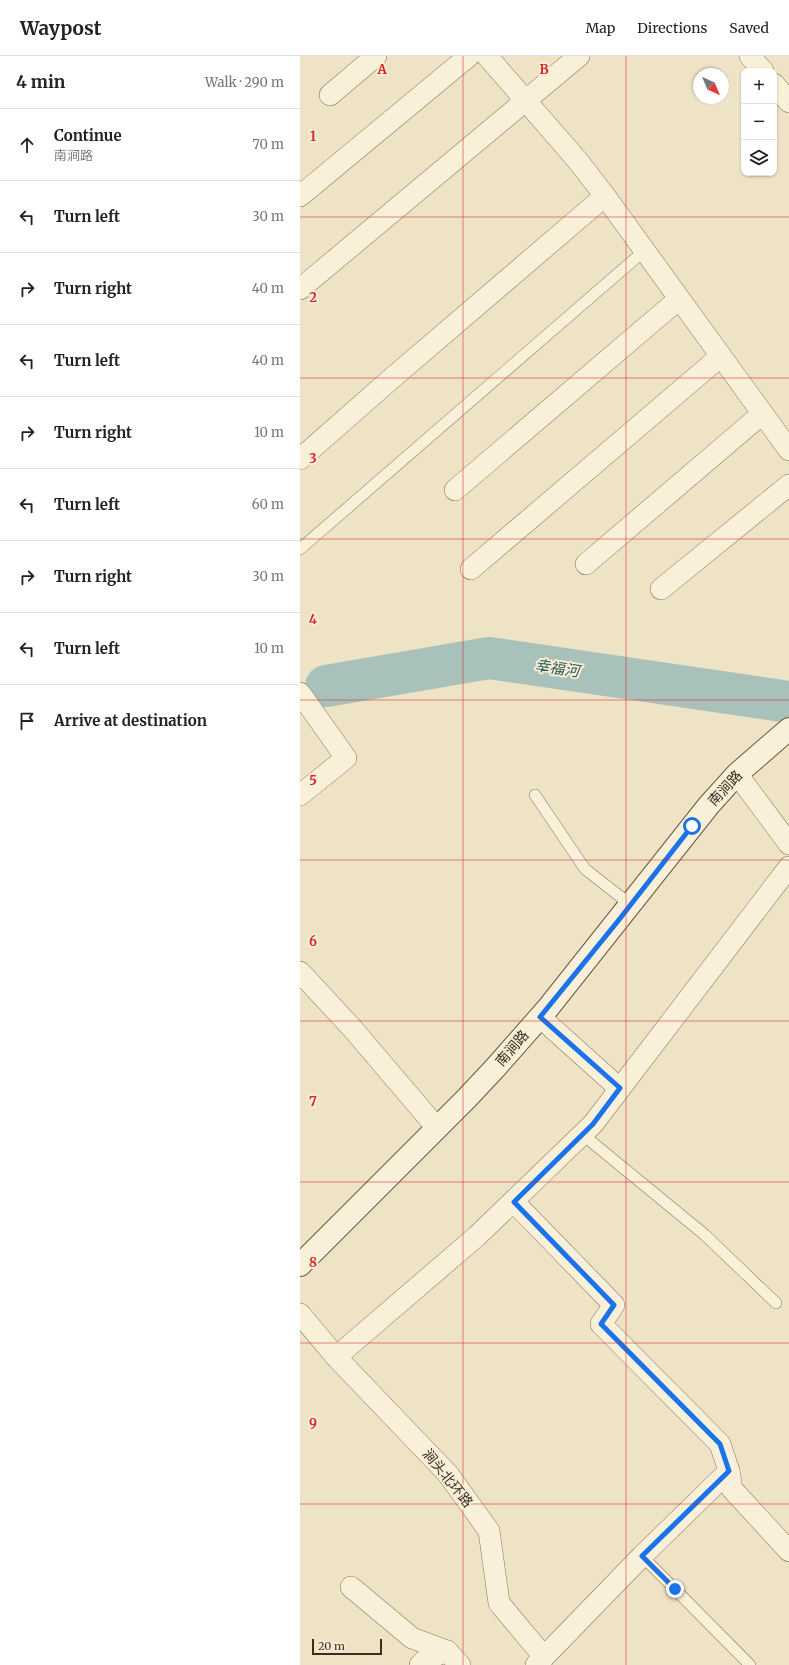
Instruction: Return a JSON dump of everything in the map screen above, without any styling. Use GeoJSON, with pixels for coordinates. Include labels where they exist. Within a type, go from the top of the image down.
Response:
{"type":"FeatureCollection","features":[{"type":"Feature","properties":{"kind":"main road","name":"南涧路"},"geometry":{"type":"LineString","coordinates":[[300,1265],[472,1093],[540,1017],[631,905],[709,805],[737,774],[789,729]]}},
{"type":"Feature","properties":{"kind":"street"},"geometry":{"type":"LineString","coordinates":[[330,95],[376,56]]}},
{"type":"Feature","properties":{"kind":"street"},"geometry":{"type":"LineString","coordinates":[[300,196],[469,56]]}},
{"type":"Feature","properties":{"kind":"street"},"geometry":{"type":"LineString","coordinates":[[487,56],[578,161],[605,196],[789,450]]}},
{"type":"Feature","properties":{"kind":"street"},"geometry":{"type":"LineString","coordinates":[[300,289],[579,56]]}},
{"type":"Feature","properties":{"kind":"street"},"geometry":{"type":"LineString","coordinates":[[750,56],[760,68]]}},
{"type":"Feature","properties":{"kind":"street"},"geometry":{"type":"LineString","coordinates":[[777,88],[789,102]]}},
{"type":"Feature","properties":{"kind":"street"},"geometry":{"type":"LineString","coordinates":[[300,459],[605,196]]}},
{"type":"Feature","properties":{"kind":"street"},"geometry":{"type":"LineString","coordinates":[[455,490],[679,299]]}},
{"type":"Feature","properties":{"kind":"street"},"geometry":{"type":"LineString","coordinates":[[471,568],[721,356]]}},
{"type":"Feature","properties":{"kind":"street"},"geometry":{"type":"LineString","coordinates":[[586,564],[762,414]]}},
{"type":"Feature","properties":{"kind":"street"},"geometry":{"type":"LineString","coordinates":[[661,589],[789,485]]}},
{"type":"Feature","properties":{"kind":"street"},"geometry":{"type":"LineString","coordinates":[[300,693],[346,758],[300,795]]}},
{"type":"Feature","properties":{"kind":"street"},"geometry":{"type":"LineString","coordinates":[[737,774],[789,844]]}},
{"type":"Feature","properties":{"kind":"street"},"geometry":{"type":"LineString","coordinates":[[336,1357],[477,1236],[514,1202],[593,1124],[789,867]]}},
{"type":"Feature","properties":{"kind":"street"},"geometry":{"type":"LineString","coordinates":[[300,972],[352,1028],[437,1128]]}},
{"type":"Feature","properties":{"kind":"street"},"geometry":{"type":"LineString","coordinates":[[540,1017],[620,1088]]}},
{"type":"Feature","properties":{"kind":"street"},"geometry":{"type":"LineString","coordinates":[[514,1202],[614,1305],[601,1324],[720,1444],[729,1471],[732,1489],[789,1551]]}},
{"type":"Feature","properties":{"kind":"street","name":"涧头北环路"},"geometry":{"type":"LineString","coordinates":[[300,1314],[336,1357],[448,1474],[489,1531],[499,1603],[540,1661]]}},
{"type":"Feature","properties":{"kind":"street"},"geometry":{"type":"LineString","coordinates":[[540,1661],[642,1556],[729,1471]]}},
{"type":"Feature","properties":{"kind":"street"},"geometry":{"type":"LineString","coordinates":[[351,1587],[412,1638],[453,1658]]}},
{"type":"Feature","properties":{"kind":"street"},"geometry":{"type":"LineString","coordinates":[[420,1665],[425,1660],[453,1658]]}},
{"type":"Feature","properties":{"kind":"lane"},"geometry":{"type":"LineString","coordinates":[[300,549],[644,251]]}},
{"type":"Feature","properties":{"kind":"lane"},"geometry":{"type":"LineString","coordinates":[[535,795],[585,869],[631,905]]}},
{"type":"Feature","properties":{"kind":"lane"},"geometry":{"type":"LineString","coordinates":[[582,1134],[706,1235],[776,1303]]}},
{"type":"Feature","properties":{"kind":"lane"},"geometry":{"type":"LineString","coordinates":[[642,1556],[750,1665]]}},
{"type":"Feature","properties":{"kind":"waterway","name":"幸福河"},"geometry":{"type":"LineString","coordinates":[[326,686],[489,658],[789,702]]}},
{"type":"Feature","properties":{"kind":"route"},"geometry":{"type":"LineString","coordinates":[[675,1589],[642,1556],[729,1471],[720,1444],[601,1324],[614,1305],[514,1202],[593,1124],[620,1088],[540,1017],[618,921],[692,826]]}}]}
